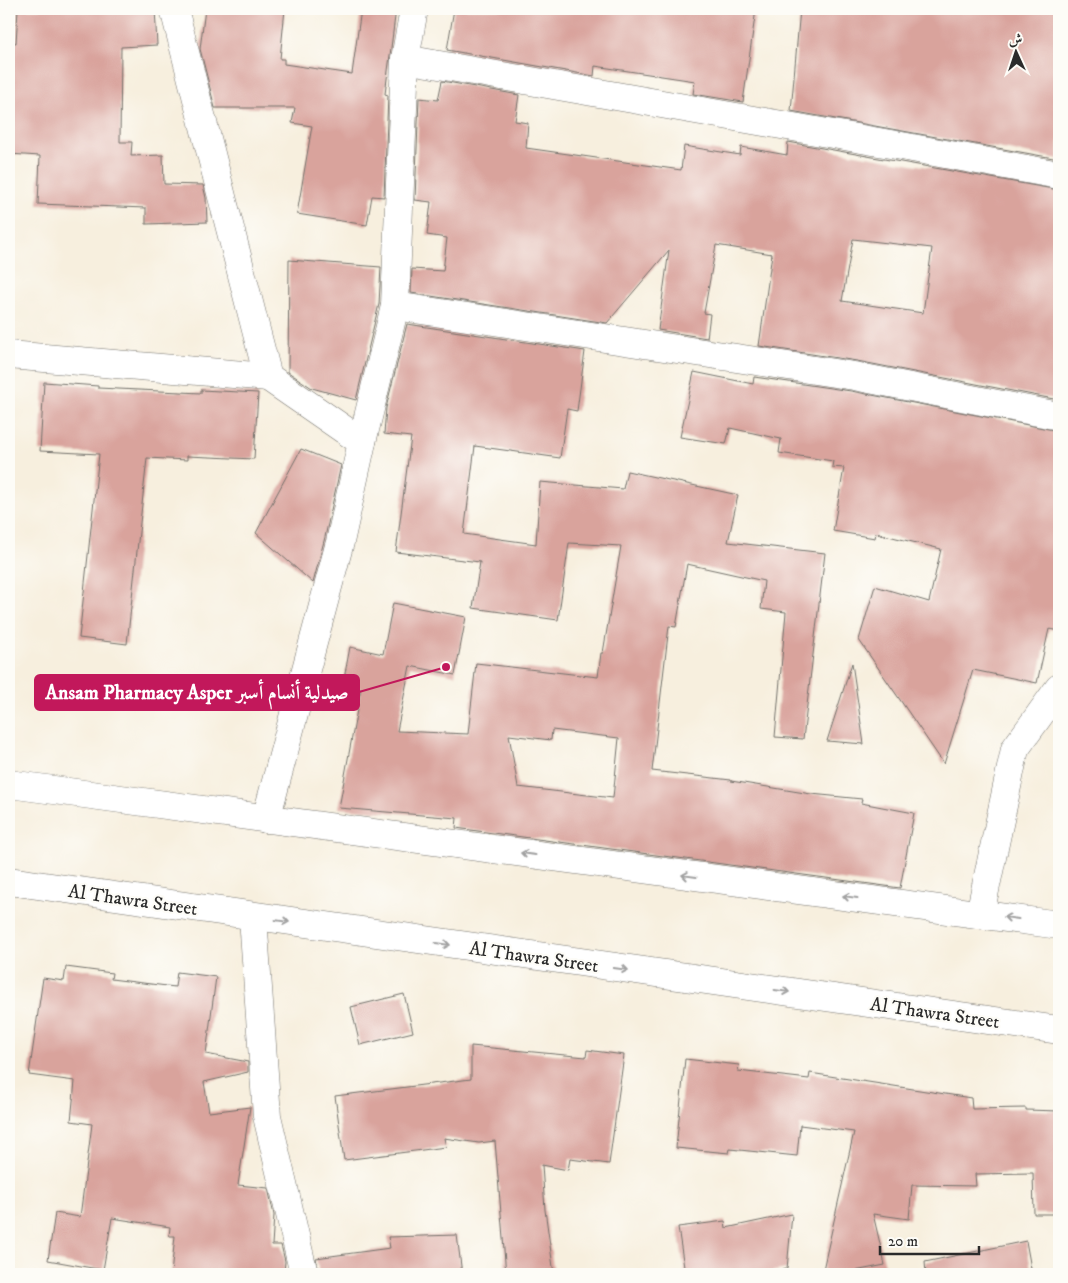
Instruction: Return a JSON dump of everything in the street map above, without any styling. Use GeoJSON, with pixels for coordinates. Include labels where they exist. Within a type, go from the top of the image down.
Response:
{"type":"FeatureCollection","features":[{"type":"Feature","properties":{"kind":"street"},"geometry":{"type":"LineString","coordinates":[[174,9],[268,377]]}},
{"type":"Feature","properties":{"kind":"street"},"geometry":{"type":"LineString","coordinates":[[266,819],[340,542],[395,306],[405,58],[414,9]]}},
{"type":"Feature","properties":{"kind":"street"},"geometry":{"type":"LineString","coordinates":[[405,58],[1059,175]]}},
{"type":"Feature","properties":{"kind":"street"},"geometry":{"type":"LineString","coordinates":[[395,306],[854,376],[1059,416]]}},
{"type":"Feature","properties":{"kind":"street"},"geometry":{"type":"LineString","coordinates":[[9,355],[268,377],[362,442]]}},
{"type":"Feature","properties":{"kind":"street"},"geometry":{"type":"LineString","coordinates":[[980,914],[1016,749],[1059,688]]}},
{"type":"Feature","properties":{"kind":"street"},"geometry":{"type":"LineString","coordinates":[[9,784],[1059,925]]}},
{"type":"Feature","properties":{"kind":"street","name":"Al Thawra Street"},"geometry":{"type":"LineString","coordinates":[[9,881],[1059,1030]]}},
{"type":"Feature","properties":{"kind":"street"},"geometry":{"type":"LineString","coordinates":[[253,917],[267,1116],[304,1274]]}},
{"type":"Feature","properties":{"kind":"building"},"geometry":{"type":"Polygon","coordinates":[[[18,9],[155,9],[157,45],[121,47],[120,142],[132,142],[131,156],[163,155],[164,184],[203,185],[206,198],[207,222],[146,224],[146,208],[38,204],[40,156],[9,154],[9,42],[16,43],[18,9]]]}},
{"type":"Feature","properties":{"kind":"building"},"geometry":{"type":"Polygon","coordinates":[[[205,9],[285,9],[280,59],[284,59],[284,64],[352,74],[361,9],[396,9],[385,94],[388,95],[384,197],[372,196],[367,225],[297,214],[312,126],[292,123],[295,108],[215,108],[200,49],[205,9]]]}},
{"type":"Feature","properties":{"kind":"building"},"geometry":{"type":"Polygon","coordinates":[[[454,9],[756,9],[743,102],[693,94],[695,81],[595,66],[594,76],[447,50],[454,9]]]}},
{"type":"Feature","properties":{"kind":"building"},"geometry":{"type":"Polygon","coordinates":[[[800,9],[1059,9],[1059,159],[791,111],[800,9]]]}},
{"type":"Feature","properties":{"kind":"building"},"geometry":{"type":"Polygon","coordinates":[[[442,81],[519,95],[515,121],[528,123],[526,148],[681,170],[684,146],[740,155],[741,147],[787,155],[788,142],[1059,190],[1059,400],[857,361],[759,346],[772,254],[716,245],[704,313],[710,314],[707,338],[658,330],[669,250],[607,323],[411,293],[412,269],[443,271],[447,238],[427,235],[431,202],[415,200],[419,98],[438,100],[442,81]],[[853,239],[842,301],[923,313],[932,248],[853,239]]]}},
{"type":"Feature","properties":{"kind":"building"},"geometry":{"type":"Polygon","coordinates":[[[289,260],[381,267],[379,304],[356,400],[312,388],[288,372],[289,260]]]}},
{"type":"Feature","properties":{"kind":"building"},"geometry":{"type":"Polygon","coordinates":[[[407,324],[585,351],[577,411],[567,409],[560,458],[475,446],[464,534],[536,544],[540,482],[623,489],[627,471],[738,495],[728,542],[825,553],[803,739],[775,737],[786,612],[761,609],[764,581],[687,564],[676,627],[669,626],[652,771],[731,780],[811,794],[862,799],[861,803],[914,813],[900,888],[456,828],[457,818],[339,808],[361,688],[343,684],[350,647],[383,654],[393,603],[466,617],[455,675],[410,666],[397,731],[468,734],[476,663],[598,677],[621,546],[569,543],[558,620],[473,608],[480,562],[396,552],[411,437],[384,434],[386,408],[407,324]],[[552,730],[551,740],[509,735],[518,787],[613,798],[619,738],[552,730]]]}},
{"type":"Feature","properties":{"kind":"building"},"geometry":{"type":"Polygon","coordinates":[[[694,372],[753,384],[754,377],[851,391],[1059,431],[1059,631],[1049,629],[1037,683],[973,670],[944,764],[859,640],[875,586],[929,602],[941,549],[876,533],[875,538],[833,531],[844,468],[832,467],[833,461],[779,453],[781,439],[730,428],[726,444],[680,437],[694,372]]]}},
{"type":"Feature","properties":{"kind":"building"},"geometry":{"type":"Polygon","coordinates":[[[44,382],[98,386],[98,388],[201,393],[201,390],[258,393],[254,459],[187,456],[187,460],[147,458],[127,644],[79,638],[99,454],[40,451],[44,382]]]}},
{"type":"Feature","properties":{"kind":"building"},"geometry":{"type":"Polygon","coordinates":[[[301,449],[341,465],[313,583],[256,533],[301,449]]]}},
{"type":"Feature","properties":{"kind":"building"},"geometry":{"type":"Polygon","coordinates":[[[852,663],[864,744],[827,741],[852,663]]]}},
{"type":"Feature","properties":{"kind":"building"},"geometry":{"type":"Polygon","coordinates":[[[66,967],[112,973],[111,979],[175,987],[177,972],[216,977],[206,1054],[248,1062],[248,1072],[204,1082],[209,1112],[250,1107],[238,1185],[268,1188],[274,1215],[272,1245],[281,1245],[285,1261],[284,1274],[171,1274],[175,1236],[169,1236],[170,1227],[112,1218],[103,1270],[48,1260],[55,1213],[80,1217],[92,1124],[71,1121],[75,1081],[29,1075],[43,978],[64,981],[66,967]]]}},
{"type":"Feature","properties":{"kind":"building"},"geometry":{"type":"Polygon","coordinates":[[[404,994],[413,1032],[360,1045],[351,1007],[404,994]]]}},
{"type":"Feature","properties":{"kind":"building"},"geometry":{"type":"Polygon","coordinates":[[[471,1046],[586,1057],[587,1050],[624,1055],[609,1164],[570,1159],[568,1170],[542,1165],[545,1210],[554,1274],[506,1274],[495,1141],[479,1143],[444,1138],[446,1147],[344,1160],[335,1096],[471,1079],[471,1046]]]}},
{"type":"Feature","properties":{"kind":"building"},"geometry":{"type":"Polygon","coordinates":[[[685,1059],[739,1065],[738,1071],[809,1079],[810,1073],[971,1098],[972,1109],[1026,1108],[1026,1110],[1059,1111],[1059,1214],[1034,1214],[1033,1173],[975,1174],[976,1186],[912,1185],[909,1219],[873,1214],[885,1265],[840,1274],[822,1274],[854,1132],[800,1125],[797,1156],[730,1149],[729,1153],[676,1148],[685,1059]]]}},
{"type":"Feature","properties":{"kind":"building"},"geometry":{"type":"Polygon","coordinates":[[[792,1214],[787,1269],[759,1274],[754,1274],[754,1270],[729,1274],[685,1274],[678,1227],[725,1221],[726,1228],[792,1214]]]}},
{"type":"Feature","properties":{"kind":"building"},"geometry":{"type":"Polygon","coordinates":[[[457,1235],[462,1274],[319,1274],[316,1258],[390,1248],[388,1237],[457,1235]]]}},
{"type":"Feature","properties":{"kind":"building"},"geometry":{"type":"Polygon","coordinates":[[[1026,1241],[1032,1274],[926,1274],[925,1262],[1026,1241]]]}},
{"type":"Feature","properties":{"kind":"place","name":"Ansam Pharmacy Asper صيدلية أنسام أسبر"},"geometry":{"type":"Point","coordinates":[446,667]}}]}
